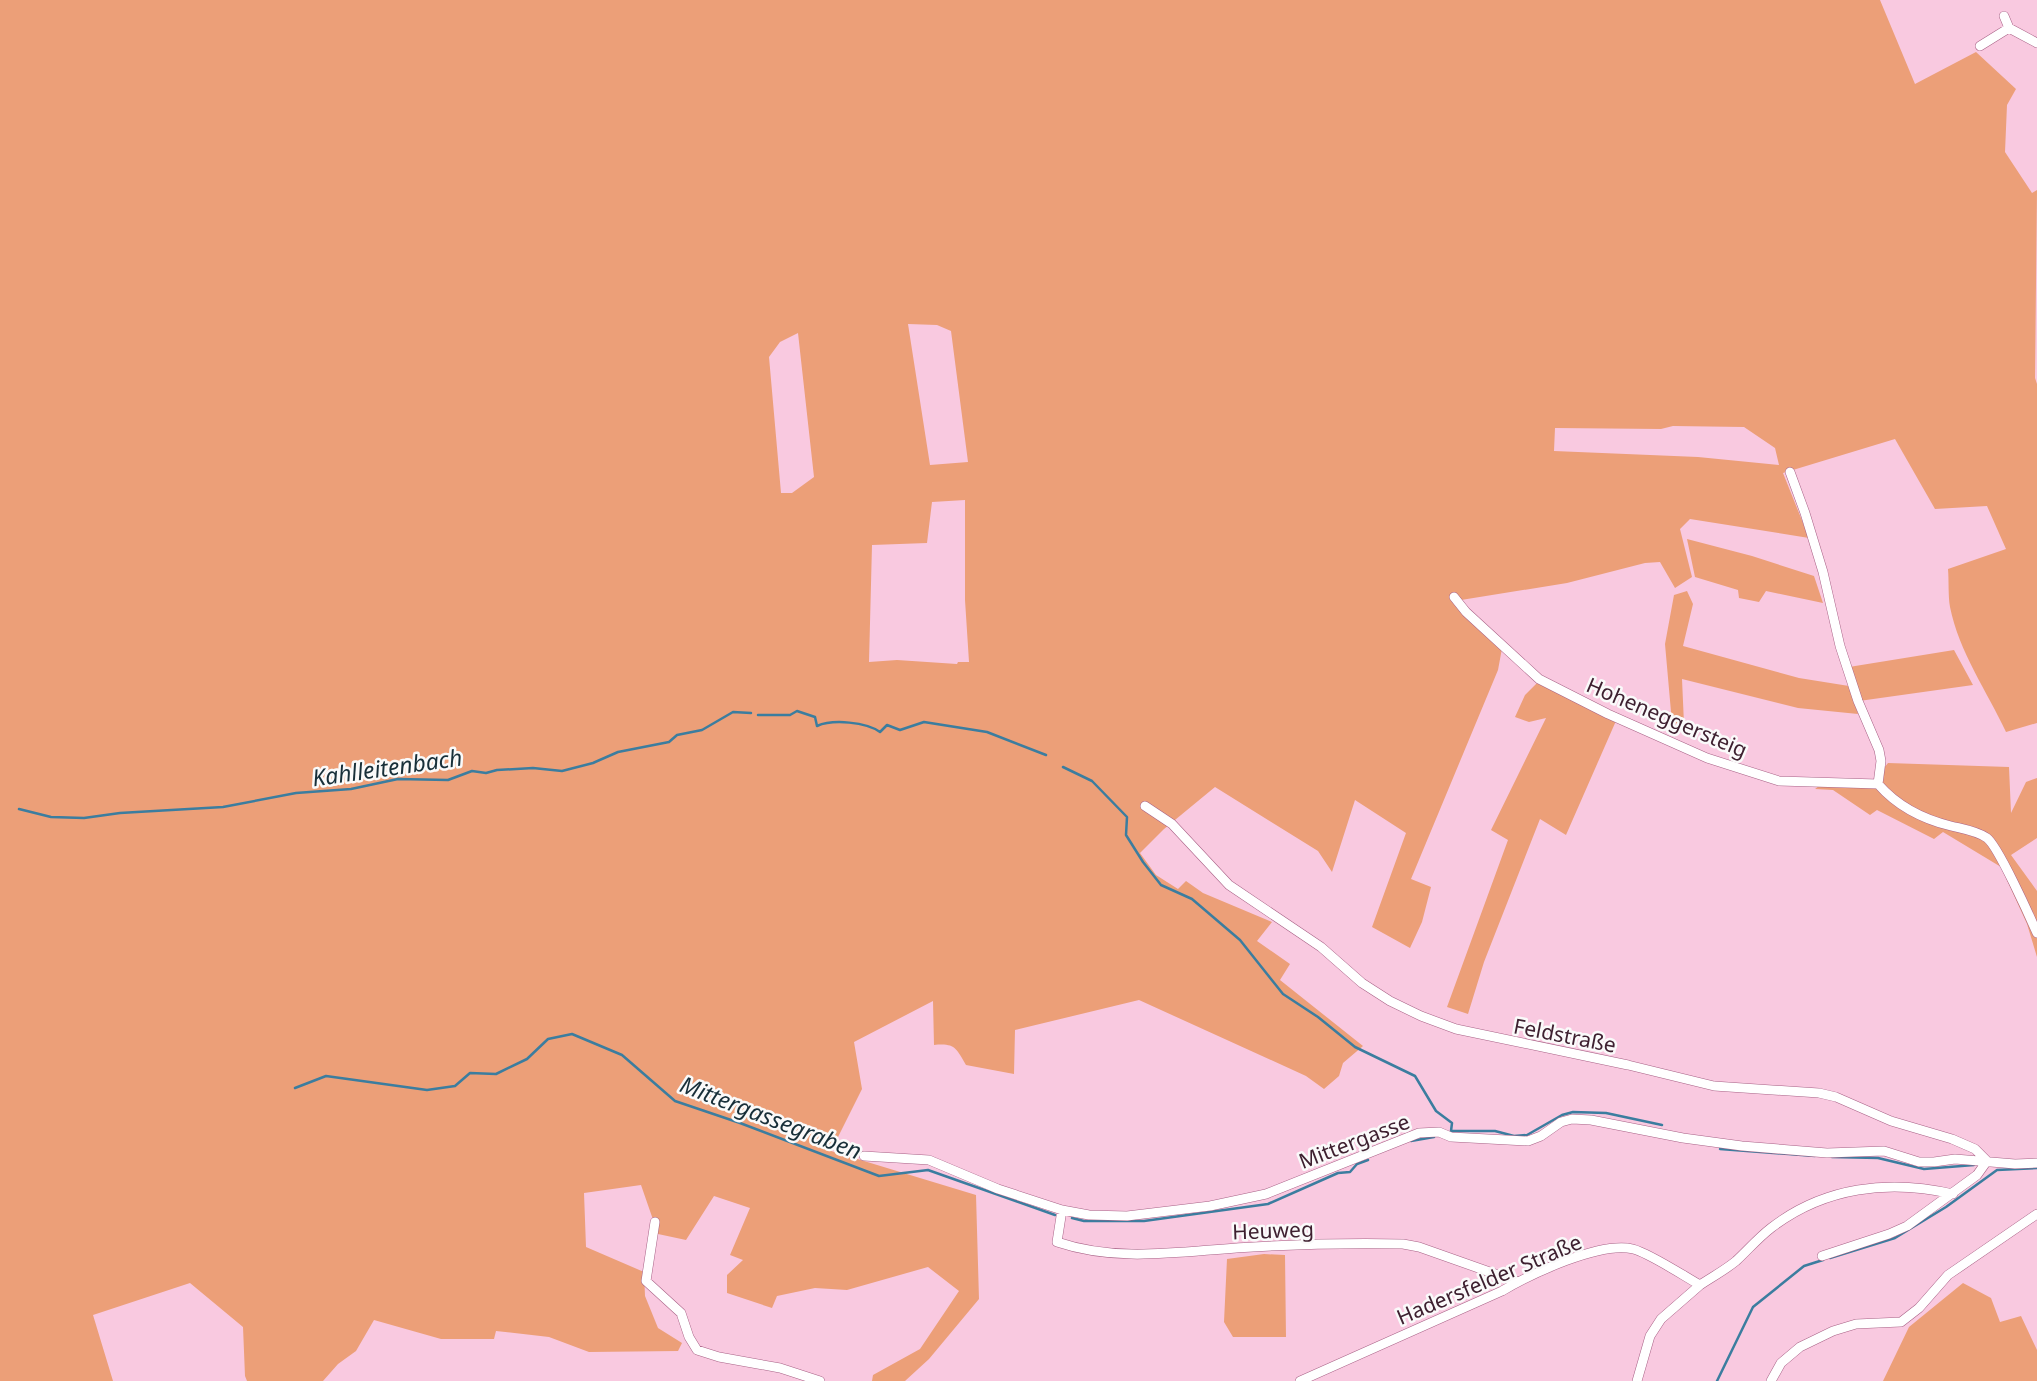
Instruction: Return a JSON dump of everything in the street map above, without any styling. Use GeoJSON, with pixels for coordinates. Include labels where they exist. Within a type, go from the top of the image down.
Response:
{"type":"FeatureCollection","features":[{"type":"Feature","properties":{"kind":"street"},"geometry":{"type":"LineString","coordinates":[[2004,16],[2009,28],[2037,43]]}},
{"type":"Feature","properties":{"kind":"street"},"geometry":{"type":"LineString","coordinates":[[1980,46],[2009,28]]}},
{"type":"Feature","properties":{"kind":"street"},"geometry":{"type":"LineString","coordinates":[[1790,471],[1823,572],[1840,646],[1858,701],[1879,750],[1881,761],[1878,784],[1906,810],[1930,820],[1977,833],[1991,841],[2037,933]]}},
{"type":"Feature","properties":{"kind":"street","name":"Hoheneggersteig"},"geometry":{"type":"LineString","coordinates":[[1454,597],[1466,612],[1539,679],[1608,714],[1707,758],[1779,781],[1878,784]]}},
{"type":"Feature","properties":{"kind":"street","name":"Feldstraße"},"geometry":{"type":"LineString","coordinates":[[1145,806],[1171,824],[1229,885],[1321,947],[1362,983],[1390,1002],[1421,1016],[1456,1029],[1714,1086],[1819,1093],[1836,1097],[1891,1121],[1952,1139],[1975,1149],[1987,1161],[2037,1163]]}},
{"type":"Feature","properties":{"kind":"street","name":"Mittergasse"},"geometry":{"type":"LineString","coordinates":[[864,1156],[929,1160],[998,1189],[1062,1210],[1089,1215],[1127,1216],[1231,1202],[1266,1194],[1419,1133],[1439,1132],[1451,1137],[1528,1141],[1561,1122],[1572,1119],[1609,1122],[1683,1138],[1742,1146],[1828,1153],[1884,1151],[1919,1162],[1955,1159],[1987,1161]]}},
{"type":"Feature","properties":{"kind":"street"},"geometry":{"type":"LineString","coordinates":[[1822,1256],[1907,1226],[1977,1175],[1987,1161]]}},
{"type":"Feature","properties":{"kind":"street"},"geometry":{"type":"LineString","coordinates":[[1637,1381],[1650,1336],[1661,1319],[1794,1211],[1823,1198],[1858,1189],[1891,1186],[1953,1194]]}},
{"type":"Feature","properties":{"kind":"street","name":"Heuweg"},"geometry":{"type":"LineString","coordinates":[[1062,1210],[1057,1242],[1111,1254],[1151,1255],[1255,1247],[1403,1244],[1419,1247],[1518,1282]]}},
{"type":"Feature","properties":{"kind":"street"},"geometry":{"type":"LineString","coordinates":[[1771,1381],[1781,1363],[1800,1347],[1833,1331],[1856,1324],[1901,1322],[1919,1308],[1948,1275],[2037,1214]]}},
{"type":"Feature","properties":{"kind":"street"},"geometry":{"type":"LineString","coordinates":[[655,1222],[646,1281],[681,1313],[689,1337],[697,1350],[719,1357],[780,1368],[820,1381]]}},
{"type":"Feature","properties":{"kind":"street","name":"Hadersfelder Straße"},"geometry":{"type":"LineString","coordinates":[[1300,1381],[1518,1282],[1609,1247],[1635,1250],[1700,1285]]}},
{"type":"Feature","properties":{"kind":"shaded area"},"geometry":{"type":"Polygon","coordinates":[[[0,0],[1880,0],[1915,84],[1976,52],[2016,89],[2007,105],[2005,152],[2032,193],[2037,190],[2037,723],[2006,732],[1967,656],[1950,607],[1948,569],[2006,549],[1987,506],[1935,509],[1895,439],[1783,473],[1809,538],[1690,519],[1680,529],[1692,577],[1675,588],[1660,562],[1645,563],[1567,583],[1461,600],[1503,643],[1498,670],[1411,879],[1431,887],[1422,922],[1410,948],[1372,927],[1406,833],[1355,800],[1332,872],[1318,851],[1215,787],[1164,829],[1140,853],[1156,875],[1178,889],[1186,881],[1203,893],[1272,922],[1257,941],[1290,964],[1280,980],[1363,1046],[1343,1063],[1339,1076],[1324,1089],[1306,1076],[1139,1000],[1015,1030],[1014,1074],[966,1065],[960,1054],[951,1046],[934,1045],[933,1001],[854,1042],[862,1089],[831,1151],[976,1195],[979,1299],[929,1359],[905,1381],[872,1381],[873,1375],[920,1349],[959,1291],[928,1267],[847,1290],[815,1288],[777,1296],[772,1308],[727,1293],[727,1275],[743,1260],[730,1255],[750,1208],[714,1196],[686,1240],[658,1234],[641,1185],[584,1193],[586,1247],[644,1272],[645,1296],[658,1328],[682,1343],[678,1351],[589,1352],[549,1337],[496,1331],[494,1339],[441,1339],[374,1320],[356,1351],[338,1364],[323,1381],[247,1381],[243,1327],[190,1283],[93,1315],[113,1381],[0,1381],[0,0]],[[908,324],[930,465],[968,462],[951,331],[937,325],[908,324]],[[798,333],[780,342],[769,357],[781,493],[792,493],[814,477],[798,333]],[[1673,426],[1661,429],[1555,428],[1554,451],[1698,457],[1779,465],[1775,448],[1744,427],[1673,426]],[[965,500],[932,502],[927,543],[872,545],[869,662],[969,662],[965,600],[965,500]]]}},
{"type":"Feature","properties":{"kind":"shaded area"},"geometry":{"type":"Polygon","coordinates":[[[1687,539],[1814,576],[1823,603],[1766,591],[1759,602],[1739,598],[1738,590],[1695,577],[1687,539]]]}},
{"type":"Feature","properties":{"kind":"shaded area"},"geometry":{"type":"Polygon","coordinates":[[[1687,591],[1693,604],[1683,646],[1799,678],[1849,686],[1858,714],[1798,708],[1682,679],[1684,724],[1672,723],[1665,644],[1674,595],[1687,591]]]}},
{"type":"Feature","properties":{"kind":"shaded area"},"geometry":{"type":"Polygon","coordinates":[[[1954,650],[1973,685],[1859,701],[1849,667],[1954,650]]]}},
{"type":"Feature","properties":{"kind":"shaded area"},"geometry":{"type":"Polygon","coordinates":[[[1537,683],[1619,714],[1566,835],[1540,819],[1484,962],[1468,1014],[1447,1007],[1508,840],[1491,830],[1546,718],[1529,722],[1515,717],[1525,695],[1537,683]]]}},
{"type":"Feature","properties":{"kind":"shaded area"},"geometry":{"type":"Polygon","coordinates":[[[1888,763],[2009,767],[2011,813],[2026,782],[2037,778],[2037,838],[2011,855],[2037,891],[2037,957],[2027,924],[2001,867],[1943,832],[1934,839],[1877,810],[1870,815],[1833,790],[1815,789],[1823,783],[1875,787],[1905,812],[1930,819],[1904,804],[1883,783],[1884,768],[1888,763]]]}},
{"type":"Feature","properties":{"kind":"shaded area"},"geometry":{"type":"Polygon","coordinates":[[[1264,1254],[1285,1255],[1286,1337],[1233,1337],[1224,1322],[1227,1259],[1264,1254]]]}},
{"type":"Feature","properties":{"kind":"shaded area"},"geometry":{"type":"Polygon","coordinates":[[[1963,1283],[1991,1298],[2000,1322],[2021,1316],[2037,1350],[2037,1381],[1883,1381],[1909,1327],[1963,1283]]]}},
{"type":"Feature","properties":{"kind":"waterway","name":"Kahlleitenbach"},"geometry":{"type":"LineString","coordinates":[[758,715],[790,715],[797,711],[815,717],[817,726],[849,723],[880,732],[887,725],[900,730],[924,722],[987,732],[1046,755]]}},
{"type":"Feature","properties":{"kind":"waterway","name":"Kahlleitenbach"},"geometry":{"type":"LineString","coordinates":[[19,809],[51,817],[84,818],[120,813],[223,807],[296,793],[351,789],[398,779],[448,780],[472,771],[486,773],[533,768],[562,771],[593,763],[618,752],[669,742],[677,735],[702,730],[733,712],[751,713]]}},
{"type":"Feature","properties":{"kind":"waterway","name":"Kahlleitenbach"},"geometry":{"type":"LineString","coordinates":[[1063,767],[1092,781],[1127,817],[1126,835],[1161,885],[1192,899],[1240,940],[1283,994],[1318,1017],[1355,1047],[1415,1076],[1436,1111],[1452,1123],[1451,1131],[1495,1131],[1514,1136],[1527,1135],[1562,1115],[1573,1112],[1606,1113],[1662,1125]]}},
{"type":"Feature","properties":{"kind":"waterway","name":"Mittergassegraben"},"geometry":{"type":"LineString","coordinates":[[295,1088],[326,1076],[427,1090],[455,1086],[470,1073],[496,1074],[527,1059],[548,1039],[572,1034],[622,1055],[675,1101],[879,1176],[928,1170],[1055,1215]]}},
{"type":"Feature","properties":{"kind":"waterway","name":"Mittergassegraben"},"geometry":{"type":"LineString","coordinates":[[1411,1141],[1434,1137]]}},
{"type":"Feature","properties":{"kind":"waterway"},"geometry":{"type":"LineString","coordinates":[[1720,1149],[1815,1156]]}},
{"type":"Feature","properties":{"kind":"waterway"},"geometry":{"type":"LineString","coordinates":[[1832,1157],[1878,1158],[1924,1169],[1974,1165]]}},
{"type":"Feature","properties":{"kind":"waterway","name":"Mittergassegraben"},"geometry":{"type":"LineString","coordinates":[[1072,1218],[1084,1221],[1144,1221],[1268,1204],[1338,1173],[1350,1172],[1357,1164],[1368,1160]]}},
{"type":"Feature","properties":{"kind":"waterway"},"geometry":{"type":"LineString","coordinates":[[1830,1258],[1895,1238],[1946,1207],[1997,1170],[2037,1168]]}},
{"type":"Feature","properties":{"kind":"waterway"},"geometry":{"type":"LineString","coordinates":[[1717,1381],[1753,1307],[1804,1266],[1823,1260]]}}]}
